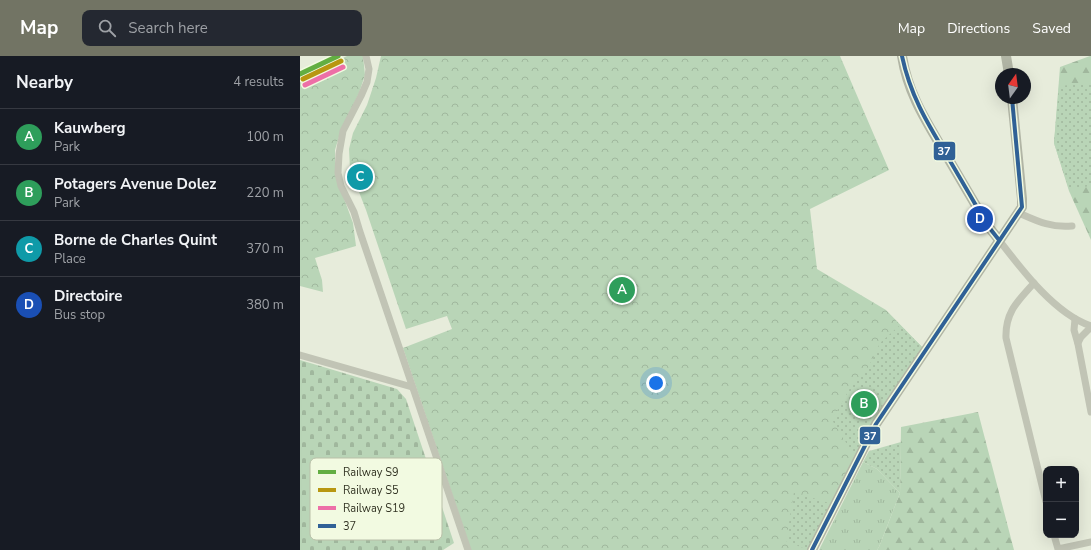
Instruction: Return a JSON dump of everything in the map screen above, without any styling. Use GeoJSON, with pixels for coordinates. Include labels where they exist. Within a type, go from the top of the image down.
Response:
{"type":"FeatureCollection","features":[{"type":"Feature","properties":{"kind":"street"},"geometry":{"type":"LineString","coordinates":[[366,56],[369,69],[367,82],[343,131],[338,154],[338,173],[341,186],[354,212],[437,458]]}},
{"type":"Feature","properties":{"kind":"street"},"geometry":{"type":"LineString","coordinates":[[902,56],[910,90],[921,112],[988,226],[1034,283],[1060,310],[1080,322],[1091,326],[1081,337],[1078,344]]}},
{"type":"Feature","properties":{"kind":"street"},"geometry":{"type":"LineString","coordinates":[[1006,56],[1008,68]]}},
{"type":"Feature","properties":{"kind":"street"},"geometry":{"type":"LineString","coordinates":[[812,550],[876,424],[1022,207],[1013,104]]}},
{"type":"Feature","properties":{"kind":"street"},"geometry":{"type":"LineString","coordinates":[[1019,213],[1053,226],[1072,226]]}},
{"type":"Feature","properties":{"kind":"street"},"geometry":{"type":"LineString","coordinates":[[1034,283],[1013,309],[1008,317],[1005,327],[1011,361],[1043,490]]}},
{"type":"Feature","properties":{"kind":"street"},"geometry":{"type":"LineString","coordinates":[[1075,319],[1074,330],[1091,412]]}},
{"type":"Feature","properties":{"kind":"street"},"geometry":{"type":"LineString","coordinates":[[300,355],[412,386]]}},
{"type":"Feature","properties":{"kind":"street"},"geometry":{"type":"LineString","coordinates":[[442,474],[468,550]]}},
{"type":"Feature","properties":{"kind":"street"},"geometry":{"type":"LineString","coordinates":[[1055,538],[1058,549],[1091,542]]}},
{"type":"Feature","properties":{"kind":"green space"},"geometry":{"type":"Polygon","coordinates":[[[347,56],[363,56],[365,75],[359,93],[341,130],[335,150],[335,174],[353,223],[356,246],[315,258],[322,280],[323,292],[300,286],[300,78],[347,56]]]}},
{"type":"Feature","properties":{"kind":"green space"},"geometry":{"type":"Polygon","coordinates":[[[381,56],[840,56],[889,170],[810,209],[817,269],[886,310],[923,348],[810,550],[471,550],[442,464],[442,458],[440,458],[403,348],[452,329],[447,316],[406,329],[366,210],[350,169],[349,149],[353,133],[367,105],[376,78],[381,56]]]}},
{"type":"Feature","properties":{"kind":"green space"},"geometry":{"type":"Polygon","coordinates":[[[1090,56],[1091,240],[1069,191],[1054,143],[1060,67],[1090,56]]]}},
{"type":"Feature","properties":{"kind":"green space"},"geometry":{"type":"Polygon","coordinates":[[[1091,83],[1091,186],[1069,189],[1054,143],[1059,86],[1091,83]]]}},
{"type":"Feature","properties":{"kind":"green space"},"geometry":{"type":"Polygon","coordinates":[[[900,325],[923,348],[855,457],[832,420],[850,388],[867,370],[880,343],[900,325]]]}},
{"type":"Feature","properties":{"kind":"green space"},"geometry":{"type":"Polygon","coordinates":[[[300,360],[397,389],[406,399],[426,458],[310,458],[310,540],[442,540],[442,507],[454,543],[443,550],[300,550],[300,360]]]}},
{"type":"Feature","properties":{"kind":"green space"},"geometry":{"type":"Polygon","coordinates":[[[978,412],[1014,550],[877,550],[900,493],[901,427],[978,412]]]}},
{"type":"Feature","properties":{"kind":"green space"},"geometry":{"type":"Polygon","coordinates":[[[901,442],[900,493],[877,469],[863,462],[869,451],[901,442]]]}},
{"type":"Feature","properties":{"kind":"green space"},"geometry":{"type":"Polygon","coordinates":[[[863,462],[877,469],[900,493],[879,547],[877,550],[819,550],[863,462]]]}},
{"type":"Feature","properties":{"kind":"green space"},"geometry":{"type":"Polygon","coordinates":[[[794,492],[832,504],[808,550],[786,541],[794,492]]]}},
{"type":"Feature","properties":{"kind":"rail line","name":"S9"},"geometry":{"type":"LineString","coordinates":[[300,74],[338,56]]}},
{"type":"Feature","properties":{"kind":"rail line","name":"S5"},"geometry":{"type":"LineString","coordinates":[[303,79],[341,61]]}},
{"type":"Feature","properties":{"kind":"rail line","name":"S19"},"geometry":{"type":"LineString","coordinates":[[305,85],[343,67]]}},
{"type":"Feature","properties":{"kind":"transit line","name":"37"},"geometry":{"type":"LineString","coordinates":[[902,56],[909,83],[925,119],[988,226],[999,240]]}},
{"type":"Feature","properties":{"kind":"transit line","name":"37"},"geometry":{"type":"LineString","coordinates":[[812,550],[876,424],[1022,207],[1013,104]]}},
{"type":"Feature","properties":{"kind":"place","name":"Borne de Charles Quint"},"geometry":{"type":"Point","coordinates":[360,177]}},
{"type":"Feature","properties":{"kind":"place","name":"Directoire"},"geometry":{"type":"Point","coordinates":[980,219]}},
{"type":"Feature","properties":{"kind":"place","name":"Kauwberg"},"geometry":{"type":"Point","coordinates":[622,290]}},
{"type":"Feature","properties":{"kind":"place","name":"Potagers Avenue Dolez"},"geometry":{"type":"Point","coordinates":[864,404]}}]}
